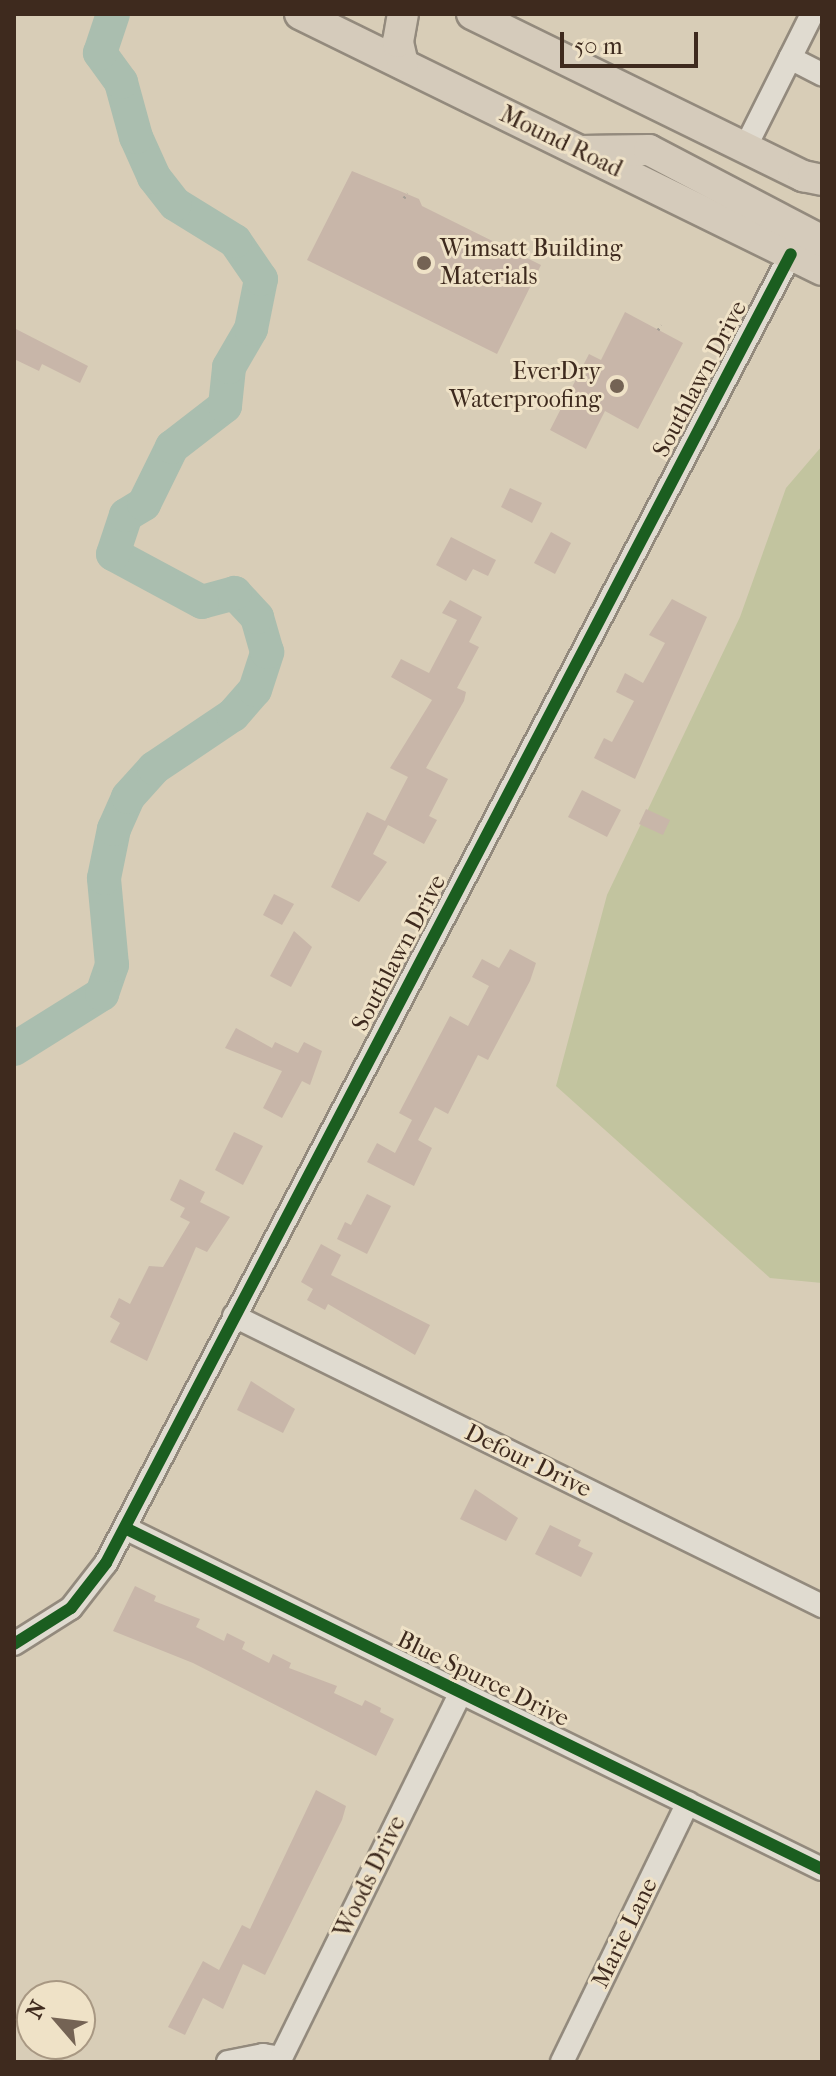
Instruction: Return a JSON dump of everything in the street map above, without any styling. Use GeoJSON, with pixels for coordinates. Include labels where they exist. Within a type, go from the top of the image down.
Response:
{"type":"FeatureCollection","features":[{"type":"Feature","properties":{"kind":"main road","name":"Mound Road"},"geometry":{"type":"LineString","coordinates":[[300,14],[822,270]]}},
{"type":"Feature","properties":{"kind":"main road"},"geometry":{"type":"LineString","coordinates":[[403,14],[398,42],[403,64]]}},
{"type":"Feature","properties":{"kind":"main road"},"geometry":{"type":"LineString","coordinates":[[472,14],[749,139],[822,165]]}},
{"type":"Feature","properties":{"kind":"main road"},"geometry":{"type":"LineString","coordinates":[[518,14],[822,180]]}},
{"type":"Feature","properties":{"kind":"main road"},"geometry":{"type":"LineString","coordinates":[[581,151],[649,150],[822,241]]}},
{"type":"Feature","properties":{"kind":"street"},"geometry":{"type":"LineString","coordinates":[[749,139],[812,14]]}},
{"type":"Feature","properties":{"kind":"street"},"geometry":{"type":"LineString","coordinates":[[790,58],[822,74]]}},
{"type":"Feature","properties":{"kind":"street","name":"Southlawn Drive"},"geometry":{"type":"LineString","coordinates":[[14,1644],[47,1627],[91,1587],[125,1528],[791,254]]}},
{"type":"Feature","properties":{"kind":"street","name":"Defour Drive"},"geometry":{"type":"LineString","coordinates":[[234,1316],[822,1606]]}},
{"type":"Feature","properties":{"kind":"street","name":"Blue Spurce Drive"},"geometry":{"type":"LineString","coordinates":[[125,1528],[822,1869]]}},
{"type":"Feature","properties":{"kind":"street","name":"Woods Drive"},"geometry":{"type":"LineString","coordinates":[[280,2060],[461,1692]]}},
{"type":"Feature","properties":{"kind":"street","name":"Marie Lane"},"geometry":{"type":"LineString","coordinates":[[562,2062],[688,1803]]}},
{"type":"Feature","properties":{"kind":"street"},"geometry":{"type":"LineString","coordinates":[[228,2062],[254,2056],[280,2060]]}},
{"type":"Feature","properties":{"kind":"green space"},"geometry":{"type":"Polygon","coordinates":[[[822,446],[822,1283],[770,1278],[556,1086],[607,895],[740,617],[786,488],[822,446]]]}},
{"type":"Feature","properties":{"kind":"building","name":"Wimsatt Building Materials"},"geometry":{"type":"Polygon","coordinates":[[[352,171],[419,199],[422,206],[541,265],[497,354],[307,260],[352,171]]]}},
{"type":"Feature","properties":{"kind":"building","name":"EverDry Waterproofing"},"geometry":{"type":"Polygon","coordinates":[[[625,312],[683,343],[638,429],[605,411],[586,449],[550,430],[589,354],[601,360],[625,312]]]}},
{"type":"Feature","properties":{"kind":"building"},"geometry":{"type":"Polygon","coordinates":[[[14,328],[88,366],[80,383],[42,364],[39,371],[14,359],[14,328]]]}},
{"type":"Feature","properties":{"kind":"building"},"geometry":{"type":"Polygon","coordinates":[[[510,488],[542,503],[532,523],[501,507],[510,488]]]}},
{"type":"Feature","properties":{"kind":"building"},"geometry":{"type":"Polygon","coordinates":[[[551,532],[571,543],[555,574],[534,563],[551,532]]]}},
{"type":"Feature","properties":{"kind":"building"},"geometry":{"type":"Polygon","coordinates":[[[451,537],[496,560],[488,576],[473,569],[466,581],[436,565],[451,537]]]}},
{"type":"Feature","properties":{"kind":"building"},"geometry":{"type":"Polygon","coordinates":[[[672,599],[707,617],[635,779],[594,758],[604,738],[612,742],[634,701],[616,692],[625,673],[643,683],[665,643],[649,635],[672,599]]]}},
{"type":"Feature","properties":{"kind":"building"},"geometry":{"type":"Polygon","coordinates":[[[450,600],[482,617],[469,642],[479,647],[457,688],[466,692],[464,701],[426,768],[448,779],[429,816],[437,820],[424,844],[388,825],[373,854],[387,862],[359,902],[331,887],[367,812],[385,821],[408,777],[390,768],[432,700],[391,677],[401,659],[429,673],[457,620],[442,613],[450,600]]]}},
{"type":"Feature","properties":{"kind":"building"},"geometry":{"type":"Polygon","coordinates":[[[582,790],[621,810],[607,837],[568,817],[582,790]]]}},
{"type":"Feature","properties":{"kind":"building"},"geometry":{"type":"Polygon","coordinates":[[[646,809],[670,820],[663,835],[639,824],[646,809]]]}},
{"type":"Feature","properties":{"kind":"building"},"geometry":{"type":"Polygon","coordinates":[[[274,894],[294,904],[282,925],[263,915],[274,894]]]}},
{"type":"Feature","properties":{"kind":"building"},"geometry":{"type":"Polygon","coordinates":[[[294,931],[312,947],[291,987],[270,976],[294,931]]]}},
{"type":"Feature","properties":{"kind":"building"},"geometry":{"type":"Polygon","coordinates":[[[510,949],[536,963],[530,981],[488,1060],[478,1055],[448,1114],[435,1107],[418,1140],[432,1148],[414,1186],[367,1162],[377,1143],[395,1153],[412,1120],[399,1113],[450,1016],[468,1026],[489,986],[472,977],[482,959],[499,968],[510,949]]]}},
{"type":"Feature","properties":{"kind":"building"},"geometry":{"type":"Polygon","coordinates":[[[236,1028],[272,1048],[275,1042],[298,1053],[304,1042],[322,1051],[310,1085],[302,1081],[282,1118],[263,1108],[282,1071],[225,1048],[236,1028]]]}},
{"type":"Feature","properties":{"kind":"building"},"geometry":{"type":"Polygon","coordinates":[[[234,1132],[263,1146],[243,1185],[215,1170],[234,1132]]]}},
{"type":"Feature","properties":{"kind":"building"},"geometry":{"type":"Polygon","coordinates":[[[180,1179],[205,1192],[200,1202],[230,1217],[207,1252],[196,1247],[147,1361],[110,1342],[120,1323],[110,1317],[119,1298],[130,1304],[149,1266],[163,1267],[190,1222],[180,1217],[185,1208],[170,1200],[180,1179]]]}},
{"type":"Feature","properties":{"kind":"building"},"geometry":{"type":"Polygon","coordinates":[[[367,1194],[391,1206],[367,1254],[337,1239],[345,1222],[351,1225],[367,1194]]]}},
{"type":"Feature","properties":{"kind":"building"},"geometry":{"type":"Polygon","coordinates":[[[321,1244],[341,1255],[331,1275],[430,1325],[415,1355],[328,1304],[325,1310],[307,1300],[313,1289],[301,1282],[321,1244]]]}},
{"type":"Feature","properties":{"kind":"building"},"geometry":{"type":"Polygon","coordinates":[[[251,1381],[295,1409],[283,1433],[237,1410],[251,1381]]]}},
{"type":"Feature","properties":{"kind":"building"},"geometry":{"type":"Polygon","coordinates":[[[475,1489],[518,1518],[506,1541],[460,1519],[475,1489]]]}},
{"type":"Feature","properties":{"kind":"building"},"geometry":{"type":"Polygon","coordinates":[[[550,1525],[581,1540],[578,1546],[593,1553],[581,1577],[535,1554],[550,1525]]]}},
{"type":"Feature","properties":{"kind":"building"},"geometry":{"type":"Polygon","coordinates":[[[135,1586],[156,1596],[154,1601],[200,1619],[196,1627],[224,1641],[227,1633],[245,1642],[242,1649],[269,1663],[273,1654],[291,1663],[289,1668],[337,1686],[334,1693],[362,1706],[365,1700],[381,1708],[380,1712],[394,1719],[376,1756],[193,1663],[113,1631],[135,1586]]]}},
{"type":"Feature","properties":{"kind":"building"},"geometry":{"type":"Polygon","coordinates":[[[316,1790],[346,1806],[342,1820],[265,1975],[243,1964],[223,2009],[203,1998],[185,2035],[168,2027],[203,1961],[219,1970],[242,1925],[250,1929],[316,1790]]]}},
{"type":"Feature","properties":{"kind":"waterway"},"geometry":{"type":"LineString","coordinates":[[14,1049],[102,994],[112,965],[104,878],[114,829],[128,797],[154,768],[233,715],[255,690],[267,652],[257,617],[235,593],[202,602],[113,554],[126,515],[144,504],[172,447],[225,406],[229,367],[251,329],[261,279],[235,241],[175,204],[154,177],[136,137],[121,82],[100,53],[113,14]]}},
{"type":"Feature","properties":{"kind":"cycle path"},"geometry":{"type":"LineString","coordinates":[[14,1644],[71,1608],[106,1563],[791,254]]}},
{"type":"Feature","properties":{"kind":"cycle path"},"geometry":{"type":"LineString","coordinates":[[125,1528],[822,1869]]}},
{"type":"Feature","properties":{"kind":"place","name":"Wimsatt Building Materials"},"geometry":{"type":"Point","coordinates":[424,263]}},
{"type":"Feature","properties":{"kind":"place","name":"EverDry Waterproofing"},"geometry":{"type":"Point","coordinates":[617,386]}}]}
